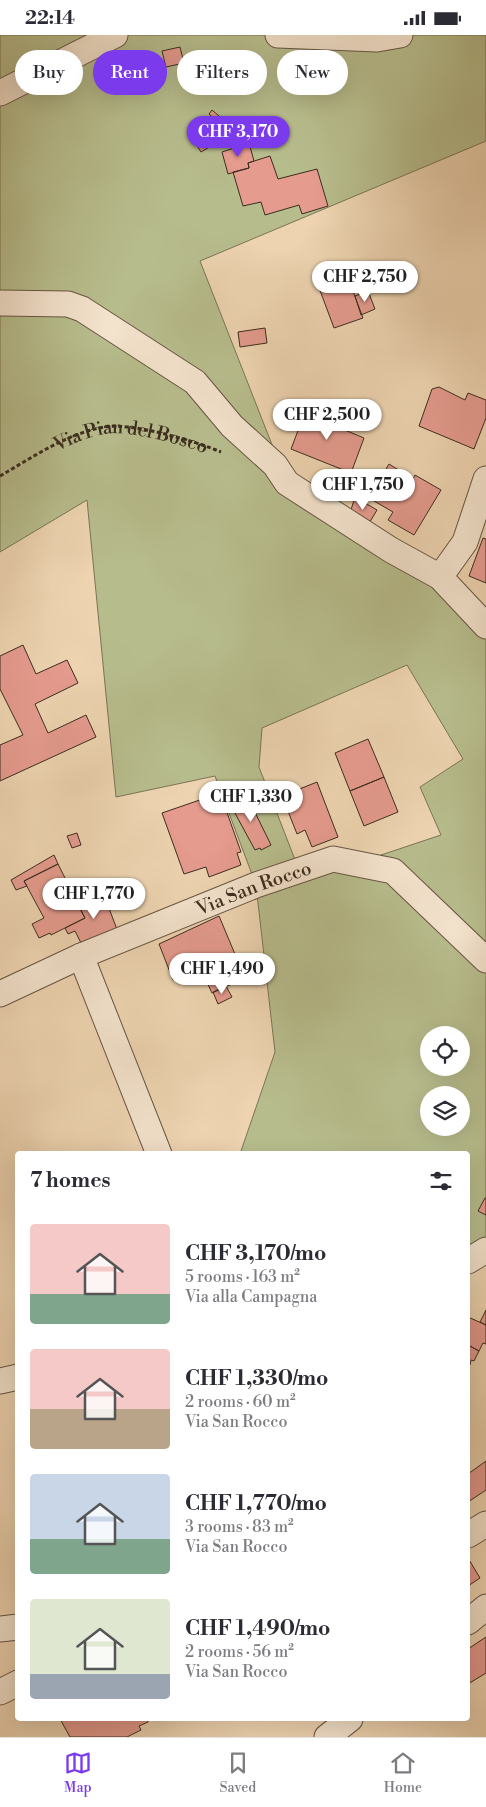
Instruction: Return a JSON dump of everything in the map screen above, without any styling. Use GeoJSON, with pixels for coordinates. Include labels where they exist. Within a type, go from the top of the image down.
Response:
{"type":"FeatureCollection","features":[{"type":"Feature","properties":{"kind":"street"},"geometry":{"type":"LineString","coordinates":[[0,93],[115,35]]}},
{"type":"Feature","properties":{"kind":"street"},"geometry":{"type":"LineString","coordinates":[[278,35],[376,39],[400,35]]}},
{"type":"Feature","properties":{"kind":"street"},"geometry":{"type":"LineString","coordinates":[[0,303],[68,304],[82,309],[166,361],[194,381],[232,426],[275,465],[287,483],[391,550],[440,577],[486,626]]}},
{"type":"Feature","properties":{"kind":"street"},"geometry":{"type":"LineString","coordinates":[[440,577],[465,542],[486,479]]}},
{"type":"Feature","properties":{"kind":"street","name":"Via San Rocco"},"geometry":{"type":"LineString","coordinates":[[0,994],[81,956],[256,885],[333,859],[393,871],[486,960]]}},
{"type":"Feature","properties":{"kind":"street"},"geometry":{"type":"LineString","coordinates":[[81,956],[158,1151]]}},
{"type":"Feature","properties":{"kind":"street"},"geometry":{"type":"LineString","coordinates":[[470,1260],[486,1250]]}},
{"type":"Feature","properties":{"kind":"street"},"geometry":{"type":"LineString","coordinates":[[0,1381],[15,1378]]}},
{"type":"Feature","properties":{"kind":"street"},"geometry":{"type":"LineString","coordinates":[[470,1534],[486,1525]]}},
{"type":"Feature","properties":{"kind":"street"},"geometry":{"type":"LineString","coordinates":[[470,1621],[486,1607]]}},
{"type":"Feature","properties":{"kind":"street"},"geometry":{"type":"LineString","coordinates":[[0,1629],[15,1627]]}},
{"type":"Feature","properties":{"kind":"street"},"geometry":{"type":"LineString","coordinates":[[0,1692],[15,1684]]}},
{"type":"Feature","properties":{"kind":"street"},"geometry":{"type":"LineString","coordinates":[[327,1737],[347,1721]]}},
{"type":"Feature","properties":{"kind":"path","name":"Via Pian del Bosco"},"geometry":{"type":"LineString","coordinates":[[0,476],[51,445],[105,427],[140,429],[197,441],[230,455]]}},
{"type":"Feature","properties":{"kind":"green space"},"geometry":{"type":"Polygon","coordinates":[[[0,35],[486,35],[486,141],[200,261],[287,483],[391,550],[486,626],[486,1254],[470,1265],[470,1151],[241,1151],[275,1052],[256,885],[215,776],[116,797],[87,500],[0,552],[0,35]],[[407,665],[262,728],[259,767],[299,870],[357,863],[441,835],[420,787],[463,759],[407,665]]]}},
{"type":"Feature","properties":{"kind":"building"},"geometry":{"type":"Polygon","coordinates":[[[180,47],[181,50],[177,50],[177,65],[167,67],[166,50],[180,47]]]}},
{"type":"Feature","properties":{"kind":"building"},"geometry":{"type":"Polygon","coordinates":[[[212,110],[219,116],[216,120],[209,114],[212,110]]]}},
{"type":"Feature","properties":{"kind":"building"},"geometry":{"type":"Polygon","coordinates":[[[201,130],[211,146],[201,152],[191,136],[201,130]]]}},
{"type":"Feature","properties":{"kind":"building"},"geometry":{"type":"Polygon","coordinates":[[[249,143],[254,161],[248,163],[249,168],[228,174],[222,152],[249,143]]]}},
{"type":"Feature","properties":{"kind":"building"},"geometry":{"type":"Polygon","coordinates":[[[270,156],[278,179],[317,169],[328,206],[302,214],[299,205],[265,215],[261,202],[243,206],[233,172],[249,168],[248,163],[270,156]]]}},
{"type":"Feature","properties":{"kind":"building"},"geometry":{"type":"Polygon","coordinates":[[[344,267],[363,318],[334,328],[315,277],[344,267]]]}},
{"type":"Feature","properties":{"kind":"building"},"geometry":{"type":"Polygon","coordinates":[[[368,291],[375,309],[361,315],[355,296],[368,291]]]}},
{"type":"Feature","properties":{"kind":"building"},"geometry":{"type":"Polygon","coordinates":[[[265,328],[267,343],[240,347],[238,332],[265,328]]]}},
{"type":"Feature","properties":{"kind":"building"},"geometry":{"type":"Polygon","coordinates":[[[439,387],[465,400],[468,393],[486,400],[486,418],[474,449],[419,426],[432,389],[439,387]]]}},
{"type":"Feature","properties":{"kind":"building"},"geometry":{"type":"Polygon","coordinates":[[[307,407],[343,421],[340,428],[364,438],[351,473],[291,449],[307,407]]]}},
{"type":"Feature","properties":{"kind":"building"},"geometry":{"type":"Polygon","coordinates":[[[389,464],[413,479],[415,475],[441,490],[414,535],[388,520],[393,512],[369,498],[389,464]]]}},
{"type":"Feature","properties":{"kind":"building"},"geometry":{"type":"Polygon","coordinates":[[[355,497],[377,510],[368,525],[350,513],[355,497]]]}},
{"type":"Feature","properties":{"kind":"building"},"geometry":{"type":"Polygon","coordinates":[[[483,538],[486,539],[486,583],[469,576],[483,538]]]}},
{"type":"Feature","properties":{"kind":"building"},"geometry":{"type":"Polygon","coordinates":[[[23,645],[36,674],[67,660],[78,683],[35,704],[48,733],[86,715],[96,737],[0,781],[0,745],[23,735],[0,689],[0,656],[23,645]]]}},
{"type":"Feature","properties":{"kind":"building"},"geometry":{"type":"Polygon","coordinates":[[[368,739],[384,777],[350,791],[335,753],[368,739]]]}},
{"type":"Feature","properties":{"kind":"building"},"geometry":{"type":"Polygon","coordinates":[[[384,777],[398,812],[364,826],[350,791],[384,777]]]}},
{"type":"Feature","properties":{"kind":"building"},"geometry":{"type":"Polygon","coordinates":[[[317,782],[338,837],[312,847],[305,830],[297,834],[282,796],[317,782]]]}},
{"type":"Feature","properties":{"kind":"building"},"geometry":{"type":"Polygon","coordinates":[[[220,793],[241,852],[237,853],[241,865],[209,877],[206,867],[184,874],[162,813],[220,793]]]}},
{"type":"Feature","properties":{"kind":"building"},"geometry":{"type":"Polygon","coordinates":[[[247,796],[271,845],[261,850],[260,848],[255,850],[230,804],[247,796]]]}},
{"type":"Feature","properties":{"kind":"building"},"geometry":{"type":"Polygon","coordinates":[[[77,833],[81,845],[72,848],[67,836],[77,833]]]}},
{"type":"Feature","properties":{"kind":"building"},"geometry":{"type":"Polygon","coordinates":[[[54,855],[58,864],[24,881],[27,886],[16,890],[11,880],[54,855]]]}},
{"type":"Feature","properties":{"kind":"building"},"geometry":{"type":"Polygon","coordinates":[[[58,864],[85,918],[51,935],[50,933],[39,938],[32,924],[44,918],[24,881],[58,864]]]}},
{"type":"Feature","properties":{"kind":"building"},"geometry":{"type":"Polygon","coordinates":[[[102,890],[118,932],[83,947],[75,931],[68,934],[65,928],[85,918],[76,902],[102,890]]]}},
{"type":"Feature","properties":{"kind":"building"},"geometry":{"type":"Polygon","coordinates":[[[219,916],[245,978],[212,993],[203,974],[196,976],[194,970],[173,980],[159,944],[219,916]]]}},
{"type":"Feature","properties":{"kind":"building"},"geometry":{"type":"Polygon","coordinates":[[[226,986],[232,997],[218,1004],[213,992],[226,986]]]}},
{"type":"Feature","properties":{"kind":"building"},"geometry":{"type":"Polygon","coordinates":[[[486,1198],[486,1215],[478,1211],[486,1198]]]}},
{"type":"Feature","properties":{"kind":"building"},"geometry":{"type":"Polygon","coordinates":[[[486,1310],[486,1325],[480,1322],[486,1310]]]}},
{"type":"Feature","properties":{"kind":"building"},"geometry":{"type":"Polygon","coordinates":[[[470,1318],[486,1325],[486,1344],[483,1343],[479,1351],[470,1346],[470,1318]]]}},
{"type":"Feature","properties":{"kind":"building"},"geometry":{"type":"Polygon","coordinates":[[[470,1346],[479,1351],[474,1361],[471,1360],[470,1365],[470,1346]]]}},
{"type":"Feature","properties":{"kind":"building"},"geometry":{"type":"Polygon","coordinates":[[[486,1461],[486,1490],[470,1501],[470,1473],[486,1461]]]}},
{"type":"Feature","properties":{"kind":"building"},"geometry":{"type":"Polygon","coordinates":[[[470,1561],[480,1578],[470,1585],[470,1561]]]}},
{"type":"Feature","properties":{"kind":"building"},"geometry":{"type":"Polygon","coordinates":[[[486,1637],[486,1673],[470,1683],[470,1648],[486,1637]]]}},
{"type":"Feature","properties":{"kind":"building"},"geometry":{"type":"Polygon","coordinates":[[[61,1721],[148,1722],[139,1726],[141,1730],[127,1737],[70,1737],[61,1721]]]}}]}
